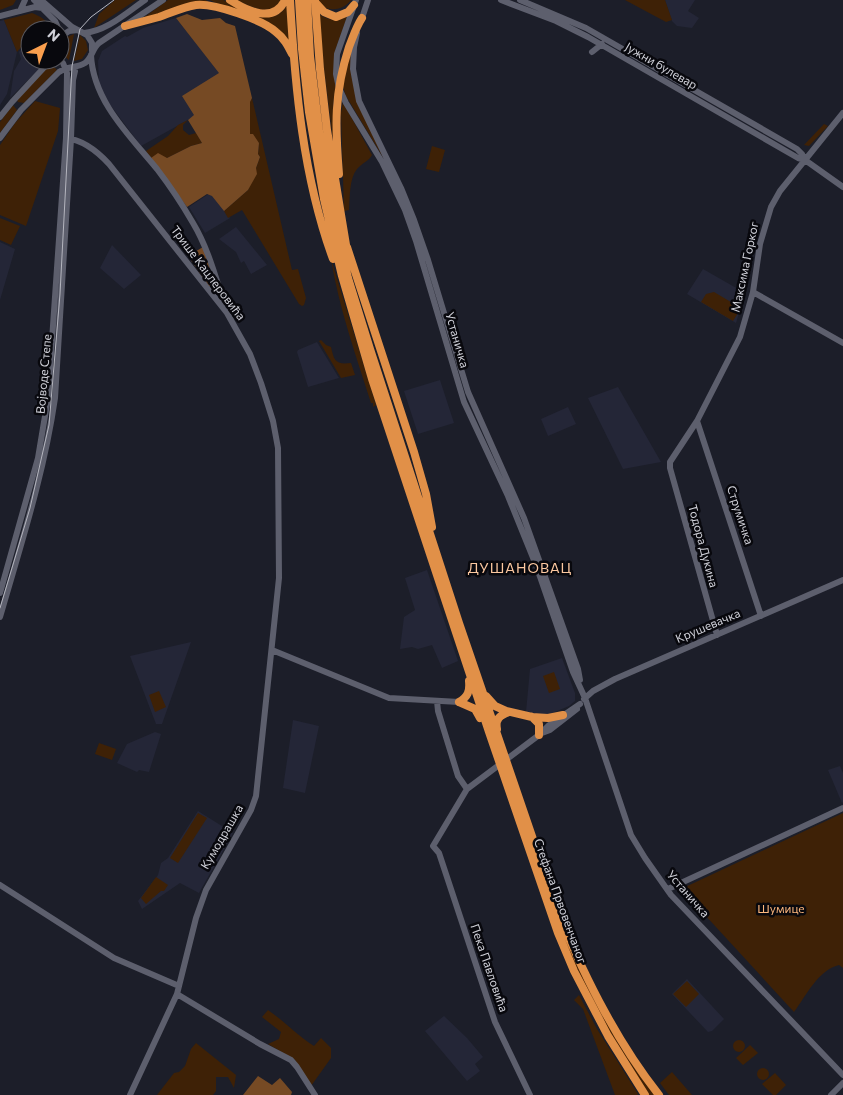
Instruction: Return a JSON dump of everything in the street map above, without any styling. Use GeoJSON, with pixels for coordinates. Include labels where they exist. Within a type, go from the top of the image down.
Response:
{"type":"FeatureCollection","features":[{"type":"Feature","properties":{"kind":"highway"},"geometry":{"type":"LineString","coordinates":[[210,0],[220,8]]}},
{"type":"Feature","properties":{"kind":"highway"},"geometry":{"type":"LineString","coordinates":[[233,2],[256,12],[267,14],[278,11],[285,0]]}},
{"type":"Feature","properties":{"kind":"highway"},"geometry":{"type":"LineString","coordinates":[[290,0],[293,55],[304,141],[314,195],[322,229],[340,282],[347,296]]}},
{"type":"Feature","properties":{"kind":"highway"},"geometry":{"type":"LineString","coordinates":[[299,0],[302,49],[313,140],[333,242],[347,296],[372,379],[489,732]]}},
{"type":"Feature","properties":{"kind":"highway"},"geometry":{"type":"LineString","coordinates":[[312,1],[328,15],[336,17],[348,12],[355,2]]}},
{"type":"Feature","properties":{"kind":"highway"},"geometry":{"type":"LineString","coordinates":[[312,1],[327,130],[347,247],[414,452],[426,494],[437,556]]}},
{"type":"Feature","properties":{"kind":"highway"},"geometry":{"type":"LineString","coordinates":[[312,1],[313,85],[330,197],[348,278],[437,556]]}},
{"type":"Feature","properties":{"kind":"highway"},"geometry":{"type":"LineString","coordinates":[[125,26],[192,6],[210,6],[220,8],[271,28],[281,36],[293,55]]}},
{"type":"Feature","properties":{"kind":"highway"},"geometry":{"type":"LineString","coordinates":[[341,213],[335,135],[338,88],[348,50],[362,18]]}},
{"type":"Feature","properties":{"kind":"highway"},"geometry":{"type":"LineString","coordinates":[[347,247],[348,278]]}},
{"type":"Feature","properties":{"kind":"highway","name":"Стефана Првовенчаног"},"geometry":{"type":"LineString","coordinates":[[437,556],[560,918],[578,960],[619,1037],[659,1095]]}},
{"type":"Feature","properties":{"kind":"highway"},"geometry":{"type":"LineString","coordinates":[[459,702],[466,698],[469,693],[469,672]]}},
{"type":"Feature","properties":{"kind":"highway"},"geometry":{"type":"LineString","coordinates":[[483,693],[495,706],[509,712],[548,718],[563,715]]}},
{"type":"Feature","properties":{"kind":"highway"},"geometry":{"type":"LineString","coordinates":[[459,702],[475,709],[489,732]]}},
{"type":"Feature","properties":{"kind":"highway"},"geometry":{"type":"LineString","coordinates":[[499,741],[497,721],[500,715],[509,712]]}},
{"type":"Feature","properties":{"kind":"highway"},"geometry":{"type":"LineString","coordinates":[[532,717],[539,724],[540,734]]}},
{"type":"Feature","properties":{"kind":"highway","name":"Стефана Првовенчаног"},"geometry":{"type":"LineString","coordinates":[[489,732],[548,906],[574,971],[608,1036],[645,1095]]}},
{"type":"Feature","properties":{"kind":"main road"},"geometry":{"type":"LineString","coordinates":[[20,11],[25,0]]}},
{"type":"Feature","properties":{"kind":"main road"},"geometry":{"type":"LineString","coordinates":[[29,8],[34,0],[41,3],[90,39],[94,78],[106,102],[125,131],[175,194],[193,222],[208,251],[227,313]]}},
{"type":"Feature","properties":{"kind":"main road"},"geometry":{"type":"LineString","coordinates":[[70,31],[95,31],[104,28],[144,0]]}},
{"type":"Feature","properties":{"kind":"main road"},"geometry":{"type":"LineString","coordinates":[[70,65],[81,65],[99,43],[163,0]]}},
{"type":"Feature","properties":{"kind":"main road","name":"Устаничка"},"geometry":{"type":"LineString","coordinates":[[368,0],[357,35],[353,58],[354,81],[359,101],[401,188],[414,220],[466,387],[524,518],[578,669],[581,686],[631,835],[668,890],[843,1075]]}},
{"type":"Feature","properties":{"kind":"main road","name":"Јужни булевар"},"geometry":{"type":"LineString","coordinates":[[501,0],[572,28],[602,44],[798,158],[805,160],[843,187]]}},
{"type":"Feature","properties":{"kind":"main road","name":"Јужни булевар"},"geometry":{"type":"LineString","coordinates":[[520,0],[586,28],[797,149],[805,160]]}},
{"type":"Feature","properties":{"kind":"main road","name":"Устаничка"},"geometry":{"type":"LineString","coordinates":[[355,2],[337,54],[336,74],[338,83],[346,103],[382,162],[405,210],[422,259],[464,402],[524,534],[573,672],[581,686]]}},
{"type":"Feature","properties":{"kind":"main road"},"geometry":{"type":"LineString","coordinates":[[0,16],[41,3]]}},
{"type":"Feature","properties":{"kind":"main road"},"geometry":{"type":"LineString","coordinates":[[41,3],[54,20]]}},
{"type":"Feature","properties":{"kind":"main road"},"geometry":{"type":"LineString","coordinates":[[592,52],[602,44]]}},
{"type":"Feature","properties":{"kind":"main road"},"geometry":{"type":"LineString","coordinates":[[0,117],[42,70]]}},
{"type":"Feature","properties":{"kind":"main road"},"geometry":{"type":"LineString","coordinates":[[0,138],[21,110],[61,70]]}},
{"type":"Feature","properties":{"kind":"main road","name":"Војводе Степе"},"geometry":{"type":"LineString","coordinates":[[0,593],[31,490],[44,428],[49,389],[63,188],[72,126],[70,114],[71,81],[68,70]]}},
{"type":"Feature","properties":{"kind":"main road","name":"Војводе Степе"},"geometry":{"type":"LineString","coordinates":[[0,617],[29,520],[50,433],[56,390],[69,138],[68,70]]}},
{"type":"Feature","properties":{"kind":"main road"},"geometry":{"type":"LineString","coordinates":[[12,102],[21,110]]}},
{"type":"Feature","properties":{"kind":"main road","name":"Максима Горког"},"geometry":{"type":"LineString","coordinates":[[670,462],[697,421],[738,344],[753,292],[760,244],[769,211],[780,191],[843,113]]}},
{"type":"Feature","properties":{"kind":"main road","name":"Трише Кацлеровића"},"geometry":{"type":"LineString","coordinates":[[69,138],[88,146],[109,164],[227,313],[250,354],[270,413],[278,448],[278,487]]}},
{"type":"Feature","properties":{"kind":"main road"},"geometry":{"type":"LineString","coordinates":[[213,295],[217,295],[220,291]]}},
{"type":"Feature","properties":{"kind":"main road"},"geometry":{"type":"LineString","coordinates":[[753,292],[843,343]]}},
{"type":"Feature","properties":{"kind":"main road","name":"Струмичка"},"geometry":{"type":"LineString","coordinates":[[697,421],[761,616]]}},
{"type":"Feature","properties":{"kind":"main road","name":"Тодора Дукина"},"geometry":{"type":"LineString","coordinates":[[670,462],[672,476],[717,635]]}},
{"type":"Feature","properties":{"kind":"main road","name":"Кумодрашка"},"geometry":{"type":"LineString","coordinates":[[130,1095],[177,994],[196,918],[206,890],[255,801],[279,583],[278,487]]}},
{"type":"Feature","properties":{"kind":"main road","name":"Крушевачка"},"geometry":{"type":"LineString","coordinates":[[580,704],[593,691],[604,685],[843,580]]}},
{"type":"Feature","properties":{"kind":"main road"},"geometry":{"type":"LineString","coordinates":[[272,650],[389,698],[459,702]]}},
{"type":"Feature","properties":{"kind":"main road"},"geometry":{"type":"LineString","coordinates":[[437,701],[438,711],[458,776],[467,789],[540,734],[545,728],[580,704]]}},
{"type":"Feature","properties":{"kind":"main road"},"geometry":{"type":"LineString","coordinates":[[540,734],[550,730],[570,715],[580,704]]}},
{"type":"Feature","properties":{"kind":"main road","name":"Пека Павловића"},"geometry":{"type":"LineString","coordinates":[[467,789],[433,846],[439,854],[496,1025],[530,1095]]}},
{"type":"Feature","properties":{"kind":"main road"},"geometry":{"type":"LineString","coordinates":[[668,890],[843,808]]}},
{"type":"Feature","properties":{"kind":"main road"},"geometry":{"type":"LineString","coordinates":[[0,886],[114,958],[179,986]]}},
{"type":"Feature","properties":{"kind":"main road"},"geometry":{"type":"LineString","coordinates":[[177,994],[263,1046],[291,1060],[315,1095]]}},
{"type":"Feature","properties":{"kind":"main road"},"geometry":{"type":"LineString","coordinates":[[831,1095],[843,1083]]}},
{"type":"Feature","properties":{"kind":"shaded area"},"geometry":{"type":"Polygon","coordinates":[[[665,0],[695,0],[688,11],[699,18],[692,28],[677,26],[672,21],[665,0]]]}},
{"type":"Feature","properties":{"kind":"shaded area"},"geometry":{"type":"Polygon","coordinates":[[[187,14],[202,20],[220,18],[226,23],[235,26],[252,98],[250,102],[250,134],[253,134],[259,143],[258,154],[260,157],[256,168],[257,174],[248,190],[224,211],[212,196],[207,194],[187,207],[151,158],[158,153],[167,158],[191,146],[202,143],[188,120],[194,115],[182,96],[219,73],[176,18],[187,14]]]}},
{"type":"Feature","properties":{"kind":"shaded area"},"geometry":{"type":"Polygon","coordinates":[[[176,18],[220,73],[195,116],[141,146],[111,106],[99,84],[98,61],[102,51],[125,36],[127,37],[143,28],[176,18]]]}},
{"type":"Feature","properties":{"kind":"shaded area"},"geometry":{"type":"Polygon","coordinates":[[[4,20],[17,52],[7,94],[0,105],[0,21],[4,20]]]}},
{"type":"Feature","properties":{"kind":"shaded area"},"geometry":{"type":"Polygon","coordinates":[[[20,61],[20,70],[38,70],[10,98],[14,71],[20,61]]]}},
{"type":"Feature","properties":{"kind":"shaded area"},"geometry":{"type":"Polygon","coordinates":[[[210,193],[214,195],[230,218],[205,233],[189,207],[210,193]]]}},
{"type":"Feature","properties":{"kind":"shaded area"},"geometry":{"type":"Polygon","coordinates":[[[236,227],[267,265],[251,274],[244,261],[241,263],[236,252],[219,239],[236,227]]]}},
{"type":"Feature","properties":{"kind":"shaded area"},"geometry":{"type":"Polygon","coordinates":[[[0,242],[15,249],[0,300],[0,242]]]}},
{"type":"Feature","properties":{"kind":"shaded area"},"geometry":{"type":"Polygon","coordinates":[[[112,245],[141,275],[124,289],[100,268],[112,245]]]}},
{"type":"Feature","properties":{"kind":"shaded area"},"geometry":{"type":"Polygon","coordinates":[[[203,247],[215,284],[214,286],[209,286],[188,256],[203,247]]]}},
{"type":"Feature","properties":{"kind":"shaded area"},"geometry":{"type":"Polygon","coordinates":[[[703,269],[745,293],[736,323],[687,294],[703,269]]]}},
{"type":"Feature","properties":{"kind":"shaded area"},"geometry":{"type":"Polygon","coordinates":[[[317,342],[339,378],[308,387],[297,352],[317,342]]]}},
{"type":"Feature","properties":{"kind":"shaded area"},"geometry":{"type":"Polygon","coordinates":[[[440,380],[454,423],[418,434],[404,391],[440,380]]]}},
{"type":"Feature","properties":{"kind":"shaded area"},"geometry":{"type":"Polygon","coordinates":[[[618,387],[661,462],[623,469],[588,398],[618,387]]]}},
{"type":"Feature","properties":{"kind":"shaded area"},"geometry":{"type":"Polygon","coordinates":[[[568,407],[576,424],[548,436],[541,419],[568,407]]]}},
{"type":"Feature","properties":{"kind":"shaded area"},"geometry":{"type":"Polygon","coordinates":[[[427,570],[458,661],[442,668],[432,645],[418,649],[412,647],[400,649],[404,617],[415,610],[405,578],[427,570]]]}},
{"type":"Feature","properties":{"kind":"shaded area"},"geometry":{"type":"Polygon","coordinates":[[[191,642],[162,724],[156,724],[130,656],[191,642]]]}},
{"type":"Feature","properties":{"kind":"shaded area"},"geometry":{"type":"Polygon","coordinates":[[[562,658],[575,693],[575,701],[569,706],[550,714],[526,712],[530,669],[562,658]]]}},
{"type":"Feature","properties":{"kind":"shaded area"},"geometry":{"type":"Polygon","coordinates":[[[293,720],[319,726],[305,793],[283,788],[293,720]]]}},
{"type":"Feature","properties":{"kind":"shaded area"},"geometry":{"type":"Polygon","coordinates":[[[155,732],[161,734],[149,772],[139,770],[137,772],[117,763],[127,744],[155,732]]]}},
{"type":"Feature","properties":{"kind":"shaded area"},"geometry":{"type":"Polygon","coordinates":[[[840,766],[843,773],[842,803],[828,770],[840,766]]]}},
{"type":"Feature","properties":{"kind":"shaded area"},"geometry":{"type":"Polygon","coordinates":[[[198,811],[233,833],[199,893],[180,883],[142,909],[138,901],[158,875],[161,863],[168,858],[198,811]]]}},
{"type":"Feature","properties":{"kind":"shaded area"},"geometry":{"type":"Polygon","coordinates":[[[687,979],[724,1019],[712,1031],[708,1032],[672,994],[687,979]]]}},
{"type":"Feature","properties":{"kind":"shaded area"},"geometry":{"type":"Polygon","coordinates":[[[444,1016],[467,1038],[483,1057],[475,1064],[480,1071],[467,1081],[425,1031],[444,1016]]]}},
{"type":"Feature","properties":{"kind":"shaded area"},"geometry":{"type":"Polygon","coordinates":[[[258,1076],[272,1085],[280,1078],[292,1092],[291,1095],[243,1095],[258,1076]]]}},
{"type":"Feature","properties":{"kind":"green space"},"geometry":{"type":"Polygon","coordinates":[[[0,0],[16,0],[13,5],[0,10],[0,0]]]}},
{"type":"Feature","properties":{"kind":"green space"},"geometry":{"type":"Polygon","coordinates":[[[115,0],[136,0],[94,28],[99,14],[115,0]]]}},
{"type":"Feature","properties":{"kind":"green space"},"geometry":{"type":"Polygon","coordinates":[[[168,0],[206,0],[210,4],[139,21],[168,0]]]}},
{"type":"Feature","properties":{"kind":"green space"},"geometry":{"type":"Polygon","coordinates":[[[210,0],[223,0],[243,11],[264,17],[277,15],[287,5],[290,44],[287,40],[210,0]]]}},
{"type":"Feature","properties":{"kind":"green space"},"geometry":{"type":"Polygon","coordinates":[[[237,0],[281,0],[272,9],[266,10],[254,8],[237,0]]]}},
{"type":"Feature","properties":{"kind":"green space"},"geometry":{"type":"Polygon","coordinates":[[[318,0],[351,0],[341,8],[330,9],[322,7],[318,0]]]}},
{"type":"Feature","properties":{"kind":"green space"},"geometry":{"type":"Polygon","coordinates":[[[625,0],[665,0],[672,20],[666,22],[625,0]]]}},
{"type":"Feature","properties":{"kind":"green space"},"geometry":{"type":"Polygon","coordinates":[[[32,13],[45,20],[20,20],[20,49],[17,52],[4,20],[32,13]]]}},
{"type":"Feature","properties":{"kind":"green space"},"geometry":{"type":"Polygon","coordinates":[[[317,13],[331,20],[347,17],[335,51],[336,86],[333,104],[333,135],[338,180],[317,13]]]}},
{"type":"Feature","properties":{"kind":"green space"},"geometry":{"type":"Polygon","coordinates":[[[74,34],[70,55],[70,36],[74,34]]]}},
{"type":"Feature","properties":{"kind":"green space"},"geometry":{"type":"Polygon","coordinates":[[[80,35],[86,41],[88,50],[82,59],[74,61],[80,35]]]}},
{"type":"Feature","properties":{"kind":"green space"},"geometry":{"type":"Polygon","coordinates":[[[352,49],[351,75],[387,164],[346,96],[342,84],[352,49]]]}},
{"type":"Feature","properties":{"kind":"green space"},"geometry":{"type":"Polygon","coordinates":[[[45,70],[57,70],[24,103],[17,100],[45,70]]]}},
{"type":"Feature","properties":{"kind":"green space"},"geometry":{"type":"Polygon","coordinates":[[[252,98],[292,270],[298,269],[306,298],[302,306],[242,210],[228,218],[224,211],[248,190],[260,157],[258,154],[259,143],[250,134],[250,102],[252,98]]]}},
{"type":"Feature","properties":{"kind":"green space"},"geometry":{"type":"Polygon","coordinates":[[[35,101],[60,108],[58,131],[26,226],[0,215],[0,145],[15,123],[35,101]]]}},
{"type":"Feature","properties":{"kind":"green space"},"geometry":{"type":"Polygon","coordinates":[[[343,102],[372,155],[354,173],[350,188],[349,210],[344,211],[341,113],[343,102]]]}},
{"type":"Feature","properties":{"kind":"green space"},"geometry":{"type":"Polygon","coordinates":[[[13,105],[17,110],[0,133],[0,122],[13,105]]]}},
{"type":"Feature","properties":{"kind":"green space"},"geometry":{"type":"Polygon","coordinates":[[[188,120],[183,125],[183,130],[189,135],[196,133],[202,143],[191,146],[167,158],[151,158],[146,151],[168,136],[178,125],[188,120]]]}},
{"type":"Feature","properties":{"kind":"green space"},"geometry":{"type":"Polygon","coordinates":[[[824,124],[828,126],[809,146],[804,145],[824,124]]]}},
{"type":"Feature","properties":{"kind":"green space"},"geometry":{"type":"Polygon","coordinates":[[[432,146],[445,150],[439,172],[426,169],[432,146]]]}},
{"type":"Feature","properties":{"kind":"green space"},"geometry":{"type":"Polygon","coordinates":[[[0,218],[20,226],[11,245],[0,240],[0,218]]]}},
{"type":"Feature","properties":{"kind":"green space"},"geometry":{"type":"Polygon","coordinates":[[[331,259],[376,405],[373,407],[343,314],[331,259]]]}},
{"type":"Feature","properties":{"kind":"green space"},"geometry":{"type":"Polygon","coordinates":[[[714,292],[741,308],[733,321],[701,302],[706,294],[714,292]]]}},
{"type":"Feature","properties":{"kind":"green space"},"geometry":{"type":"Polygon","coordinates":[[[321,340],[331,347],[336,361],[339,363],[351,363],[355,375],[341,378],[319,341],[321,340]]]}},
{"type":"Feature","properties":{"kind":"green space"},"geometry":{"type":"Polygon","coordinates":[[[554,672],[560,689],[549,693],[543,676],[554,672]]]}},
{"type":"Feature","properties":{"kind":"green space"},"geometry":{"type":"Polygon","coordinates":[[[159,691],[166,707],[155,712],[149,695],[159,691]]]}},
{"type":"Feature","properties":{"kind":"green space"},"geometry":{"type":"Polygon","coordinates":[[[99,743],[116,749],[112,760],[95,754],[99,743]]]}},
{"type":"Feature","properties":{"kind":"green space"},"geometry":{"type":"Polygon","coordinates":[[[198,813],[207,818],[178,863],[170,858],[198,813]]]}},
{"type":"Feature","properties":{"kind":"green space","name":"Шумице"},"geometry":{"type":"Polygon","coordinates":[[[843,813],[843,968],[839,965],[825,972],[813,984],[794,1012],[681,889],[843,813]]]}},
{"type":"Feature","properties":{"kind":"green space"},"geometry":{"type":"Polygon","coordinates":[[[156,877],[168,885],[164,891],[161,891],[146,904],[141,898],[156,877]]]}},
{"type":"Feature","properties":{"kind":"green space"},"geometry":{"type":"Polygon","coordinates":[[[556,919],[655,1095],[649,1095],[605,1027],[579,975],[556,919]]]}},
{"type":"Feature","properties":{"kind":"green space"},"geometry":{"type":"Polygon","coordinates":[[[687,981],[699,994],[686,1007],[673,994],[687,981]]]}},
{"type":"Feature","properties":{"kind":"green space"},"geometry":{"type":"Polygon","coordinates":[[[579,995],[637,1095],[615,1095],[583,1009],[574,1000],[579,995]]]}},
{"type":"Feature","properties":{"kind":"green space"},"geometry":{"type":"Polygon","coordinates":[[[268,1010],[314,1046],[321,1038],[331,1048],[331,1058],[311,1086],[295,1060],[268,1044],[279,1039],[281,1032],[262,1017],[268,1010]]]}},
{"type":"Feature","properties":{"kind":"green space"},"geometry":{"type":"Polygon","coordinates":[[[737,1040],[741,1040],[745,1046],[741,1052],[737,1052],[733,1048],[733,1044],[737,1040]]]}},
{"type":"Feature","properties":{"kind":"green space"},"geometry":{"type":"Polygon","coordinates":[[[196,1043],[236,1075],[234,1088],[228,1077],[216,1077],[216,1091],[213,1095],[157,1095],[174,1073],[179,1072],[185,1066],[191,1049],[196,1043]]]}},
{"type":"Feature","properties":{"kind":"green space"},"geometry":{"type":"Polygon","coordinates":[[[750,1045],[758,1053],[743,1065],[736,1058],[750,1045]]]}},
{"type":"Feature","properties":{"kind":"green space"},"geometry":{"type":"Polygon","coordinates":[[[763,1068],[769,1074],[763,1080],[757,1074],[763,1068]]]}},
{"type":"Feature","properties":{"kind":"green space"},"geometry":{"type":"Polygon","coordinates":[[[672,1072],[692,1095],[669,1095],[660,1083],[672,1072]]]}},
{"type":"Feature","properties":{"kind":"green space"},"geometry":{"type":"Polygon","coordinates":[[[775,1073],[786,1085],[776,1095],[773,1095],[762,1084],[775,1073]]]}},
{"type":"Feature","properties":{"kind":"tram line"},"geometry":{"type":"LineString","coordinates":[[0,608],[30,508],[49,425],[60,294],[72,66],[80,29],[91,17],[114,0]]}},
{"type":"Feature","properties":{"kind":"district","name":"ДУШАНОВАЦ"},"geometry":{"type":"Point","coordinates":[520,568]}}]}
